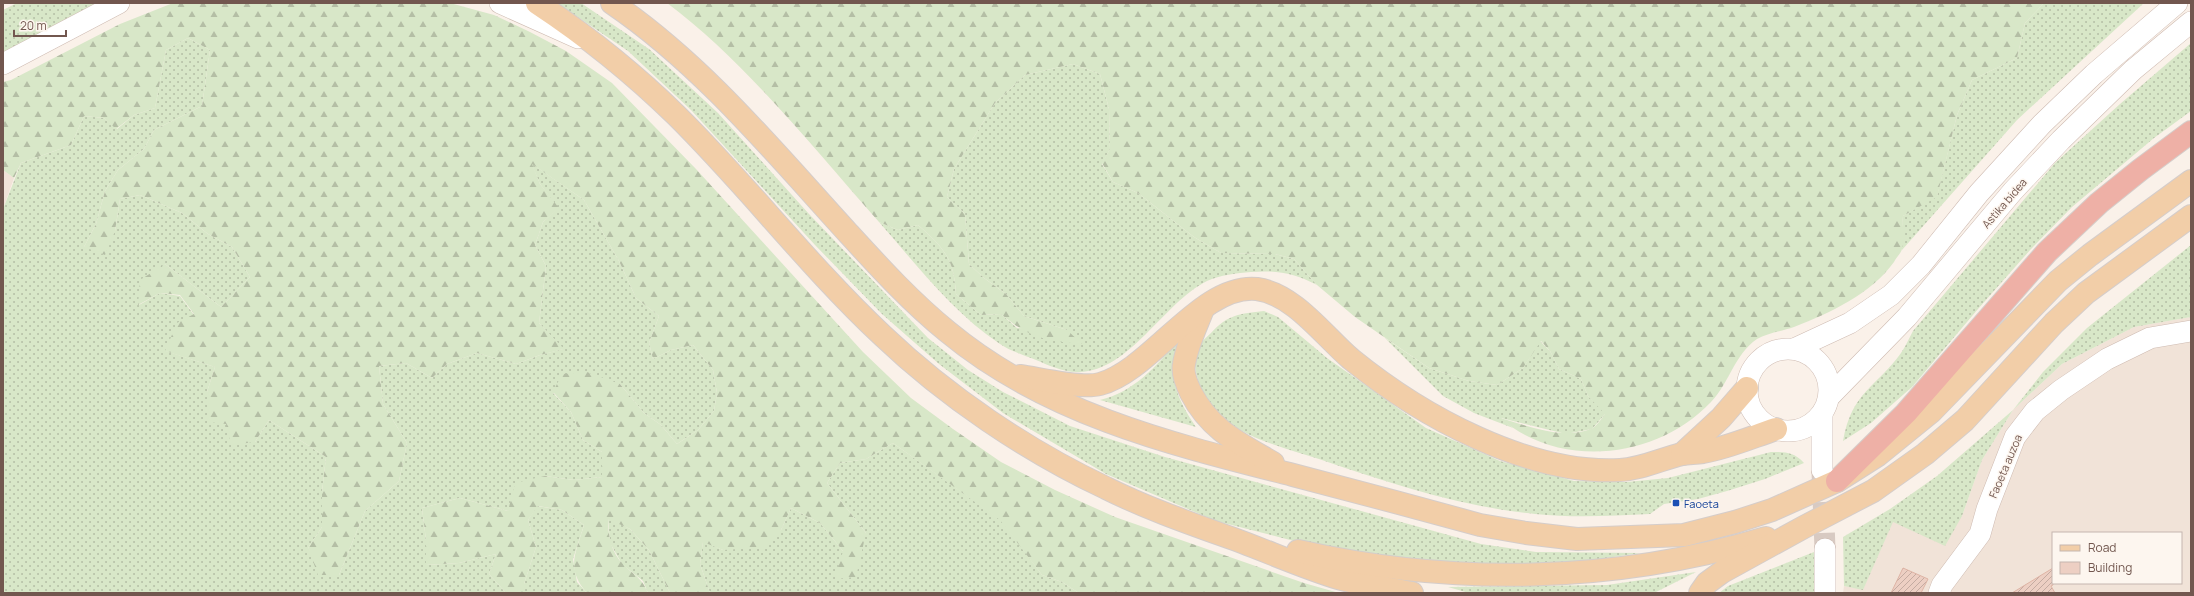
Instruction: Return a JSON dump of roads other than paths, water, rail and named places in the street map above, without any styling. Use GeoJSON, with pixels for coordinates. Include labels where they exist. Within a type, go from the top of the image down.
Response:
{"type":"FeatureCollection","features":[{"type":"Feature","properties":{"kind":"highway"},"geometry":{"type":"LineString","coordinates":[[1837,481],[1911,408],[2047,252],[2099,203],[2191,132]]}},
{"type":"Feature","properties":{"kind":"main road"},"geometry":{"type":"LineString","coordinates":[[537,3],[597,46],[638,78],[678,117],[844,299],[884,338],[920,369],[975,410],[1025,444],[1103,487],[1146,506],[1339,578],[1412,593]]}},
{"type":"Feature","properties":{"kind":"main road"},"geometry":{"type":"LineString","coordinates":[[612,3],[642,23],[677,53],[728,102],[914,303],[978,356],[1034,390],[1107,422],[1200,452],[1293,475],[1480,525],[1526,533],[1577,539],[1684,535],[1735,522],[1772,510],[1837,481],[1878,455],[1931,412],[2058,281],[2090,255],[2191,181]]}},
{"type":"Feature","properties":{"kind":"main road"},"geometry":{"type":"LineString","coordinates":[[1700,593],[1707,583],[1722,572],[1804,527],[1873,492],[1925,454],[1965,420],[2054,323],[2086,293],[2191,216]]}},
{"type":"Feature","properties":{"kind":"main road"},"geometry":{"type":"LineString","coordinates":[[1007,374],[1066,383],[1098,384],[1117,378],[1204,308],[1220,298],[1238,291],[1256,289],[1278,295],[1294,305],[1352,359],[1383,382],[1435,415],[1491,444],[1549,464],[1573,468],[1622,470],[1648,465],[1682,454],[1704,452],[1776,429]]}},
{"type":"Feature","properties":{"kind":"main road"},"geometry":{"type":"LineString","coordinates":[[1204,308],[1189,344],[1183,366],[1187,386],[1200,411],[1222,433],[1293,475]]}},
{"type":"Feature","properties":{"kind":"main road"},"geometry":{"type":"LineString","coordinates":[[1682,454],[1721,418],[1747,388]]}},
{"type":"Feature","properties":{"kind":"main road"},"geometry":{"type":"LineString","coordinates":[[1211,531],[1348,562],[1412,571],[1472,575],[1537,576],[1597,572],[1672,562],[1736,547],[1804,527]]}},
{"type":"Feature","properties":{"kind":"street"},"geometry":{"type":"LineString","coordinates":[[3,64],[120,3]]}},
{"type":"Feature","properties":{"kind":"street"},"geometry":{"type":"LineString","coordinates":[[500,3],[597,46]]}},
{"type":"Feature","properties":{"kind":"street"},"geometry":{"type":"LineString","coordinates":[[1825,405],[1812,424],[1799,430],[1787,431],[1776,429],[1764,423],[1755,414],[1749,403],[1747,388],[1749,377],[1755,366],[1764,357],[1775,351],[1794,349],[1850,323],[1891,295],[1921,265],[1979,193],[2042,124],[2094,74],[2178,3]]}},
{"type":"Feature","properties":{"kind":"street","name":"Astika bidea"},"geometry":{"type":"LineString","coordinates":[[1825,405],[1907,317],[2013,191],[2061,140],[2133,70],[2191,22]]}},
{"type":"Feature","properties":{"kind":"street","name":"Faoeta auzoa"},"geometry":{"type":"LineString","coordinates":[[1939,593],[1942,585],[1980,534],[1987,509],[2015,437],[2035,411],[2061,390],[2107,359],[2150,338],[2191,331]]}},
{"type":"Feature","properties":{"kind":"street"},"geometry":{"type":"LineString","coordinates":[[1794,349],[1811,355],[1820,363],[1826,373],[1829,385],[1825,405],[1822,470],[1799,430]]}},
{"type":"Feature","properties":{"kind":"street"},"geometry":{"type":"LineString","coordinates":[[1825,549],[1825,593]]}},
{"type":"Feature","properties":{"kind":"tunnel"},"geometry":{"type":"LineString","coordinates":[[1822,471],[1825,549]]}},
{"type":"Feature","properties":{"kind":"place","name":"Faoeta"},"geometry":{"type":"Point","coordinates":[1676,503]}}]}
